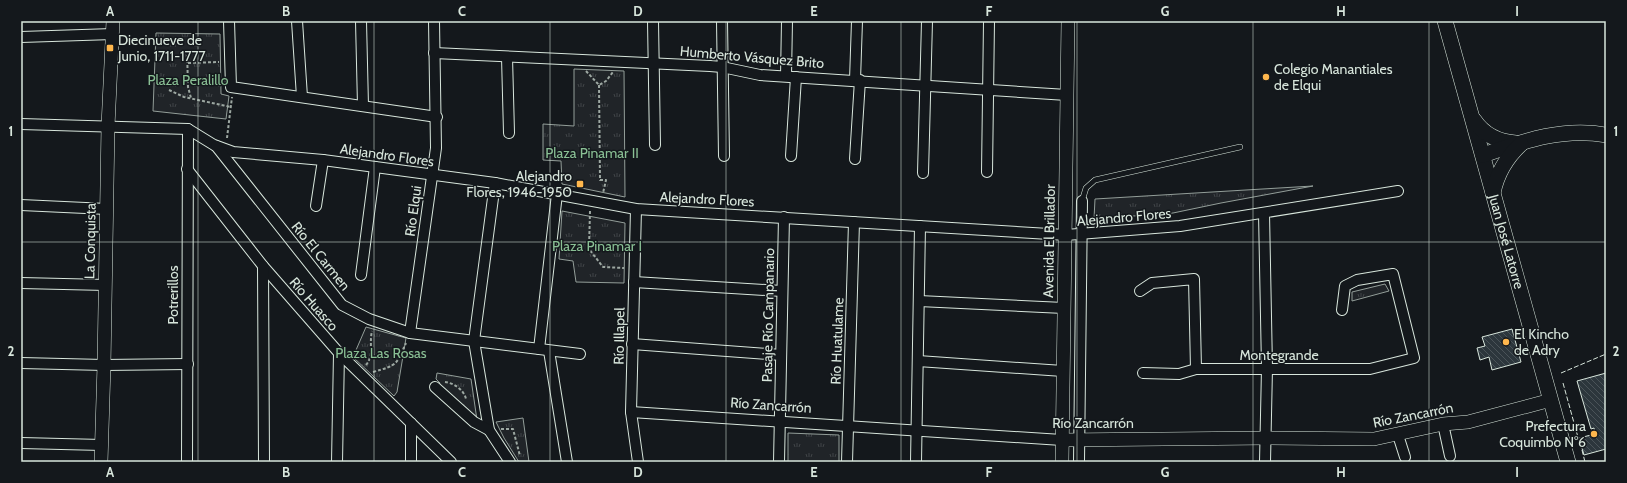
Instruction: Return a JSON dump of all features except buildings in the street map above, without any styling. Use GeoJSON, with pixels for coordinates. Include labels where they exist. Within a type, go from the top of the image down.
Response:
{"type":"FeatureCollection","features":[{"type":"Feature","properties":{"kind":"main road","name":"Juan José Latorre"},"geometry":{"type":"LineString","coordinates":[[1445,21],[1568,462]]}},
{"type":"Feature","properties":{"kind":"main road"},"geometry":{"type":"LineString","coordinates":[[1472,117],[1482,130],[1494,138],[1508,142],[1523,142]]}},
{"type":"Feature","properties":{"kind":"main road"},"geometry":{"type":"LineString","coordinates":[[1483,155],[1537,137],[1567,132],[1606,135]]}},
{"type":"Feature","properties":{"kind":"main road"},"geometry":{"type":"LineString","coordinates":[[1494,193],[1495,183],[1503,165],[1509,156],[1523,142]]}},
{"type":"Feature","properties":{"kind":"street","name":"La Conquista"},"geometry":{"type":"LineString","coordinates":[[101,462],[106,285],[108,126],[113,21]]}},
{"type":"Feature","properties":{"kind":"street"},"geometry":{"type":"LineString","coordinates":[[229,21],[231,87],[437,117]]}},
{"type":"Feature","properties":{"kind":"street"},"geometry":{"type":"LineString","coordinates":[[297,21],[302,97]]}},
{"type":"Feature","properties":{"kind":"street"},"geometry":{"type":"LineString","coordinates":[[361,21],[363,106]]}},
{"type":"Feature","properties":{"kind":"street","name":"Río Elqui"},"geometry":{"type":"LineString","coordinates":[[410,333],[436,148],[437,117],[434,21]]}},
{"type":"Feature","properties":{"kind":"street"},"geometry":{"type":"LineString","coordinates":[[653,21],[655,145]]}},
{"type":"Feature","properties":{"kind":"street"},"geometry":{"type":"LineString","coordinates":[[722,21],[724,156]]}},
{"type":"Feature","properties":{"kind":"street"},"geometry":{"type":"LineString","coordinates":[[787,21],[791,76],[791,156]]}},
{"type":"Feature","properties":{"kind":"street"},"geometry":{"type":"LineString","coordinates":[[855,159],[858,80],[857,21]]}},
{"type":"Feature","properties":{"kind":"street"},"geometry":{"type":"LineString","coordinates":[[923,173],[926,21]]}},
{"type":"Feature","properties":{"kind":"street"},"geometry":{"type":"LineString","coordinates":[[987,172],[989,21]]}},
{"type":"Feature","properties":{"kind":"street","name":"Avenida El Brillador"},"geometry":{"type":"LineString","coordinates":[[1062,462],[1068,21]]}},
{"type":"Feature","properties":{"kind":"street"},"geometry":{"type":"LineString","coordinates":[[21,37],[113,34]]}},
{"type":"Feature","properties":{"kind":"street","name":"Humberto Vásquez Brito"},"geometry":{"type":"LineString","coordinates":[[434,53],[722,67],[760,75],[1067,94]]}},
{"type":"Feature","properties":{"kind":"street"},"geometry":{"type":"LineString","coordinates":[[507,57],[509,132]]}},
{"type":"Feature","properties":{"kind":"street"},"geometry":{"type":"LineString","coordinates":[[21,124],[188,128]]}},
{"type":"Feature","properties":{"kind":"street","name":"Alejandro Flores"},"geometry":{"type":"LineString","coordinates":[[188,128],[214,145],[233,152],[323,160],[432,176],[495,183],[636,209],[1066,236],[1173,227],[1398,191]]}},
{"type":"Feature","properties":{"kind":"street","name":"Potrerillos"},"geometry":{"type":"LineString","coordinates":[[187,462],[188,128]]}},
{"type":"Feature","properties":{"kind":"street","name":"Río El Carmen"},"geometry":{"type":"LineString","coordinates":[[214,145],[342,305],[369,320],[374,320],[410,333],[580,354]]}},
{"type":"Feature","properties":{"kind":"street"},"geometry":{"type":"LineString","coordinates":[[316,206],[323,160]]}},
{"type":"Feature","properties":{"kind":"street","name":"Río Huasco"},"geometry":{"type":"LineString","coordinates":[[187,168],[263,266],[338,353],[452,462]]}},
{"type":"Feature","properties":{"kind":"street"},"geometry":{"type":"LineString","coordinates":[[361,275],[375,168]]}},
{"type":"Feature","properties":{"kind":"street"},"geometry":{"type":"LineString","coordinates":[[495,183],[474,341],[490,432],[510,462]]}},
{"type":"Feature","properties":{"kind":"street"},"geometry":{"type":"LineString","coordinates":[[557,194],[544,350],[567,462]]}},
{"type":"Feature","properties":{"kind":"street"},"geometry":{"type":"LineString","coordinates":[[1079,462],[1078,440],[1082,201]]}},
{"type":"Feature","properties":{"kind":"street"},"geometry":{"type":"LineString","coordinates":[[21,205],[107,209]]}},
{"type":"Feature","properties":{"kind":"street","name":"Río Illapel"},"geometry":{"type":"LineString","coordinates":[[636,209],[631,412],[638,462]]}},
{"type":"Feature","properties":{"kind":"street"},"geometry":{"type":"LineString","coordinates":[[1264,213],[1268,368],[1265,462]]}},
{"type":"Feature","properties":{"kind":"street","name":"Pasaje Río Campanario"},"geometry":{"type":"LineString","coordinates":[[779,462],[784,218]]}},
{"type":"Feature","properties":{"kind":"street","name":"Río Huatulame"},"geometry":{"type":"LineString","coordinates":[[847,462],[854,222]]}},
{"type":"Feature","properties":{"kind":"street"},"geometry":{"type":"LineString","coordinates":[[916,462],[920,226]]}},
{"type":"Feature","properties":{"kind":"street"},"geometry":{"type":"LineString","coordinates":[[263,266],[264,462]]}},
{"type":"Feature","properties":{"kind":"street","name":"Montegrande"},"geometry":{"type":"LineString","coordinates":[[1143,373],[1179,374],[1196,369],[1268,368],[1370,370],[1414,358],[1393,274],[1357,280],[1345,286],[1342,310]]}},
{"type":"Feature","properties":{"kind":"street"},"geometry":{"type":"LineString","coordinates":[[1140,291],[1152,283],[1194,279],[1196,369]]}},
{"type":"Feature","properties":{"kind":"street"},"geometry":{"type":"LineString","coordinates":[[634,282],[782,291]]}},
{"type":"Feature","properties":{"kind":"street"},"geometry":{"type":"LineString","coordinates":[[21,283],[106,285]]}},
{"type":"Feature","properties":{"kind":"street"},"geometry":{"type":"LineString","coordinates":[[919,301],[1064,308]]}},
{"type":"Feature","properties":{"kind":"street"},"geometry":{"type":"LineString","coordinates":[[632,344],[781,355]]}},
{"type":"Feature","properties":{"kind":"street"},"geometry":{"type":"LineString","coordinates":[[337,462],[338,353]]}},
{"type":"Feature","properties":{"kind":"street"},"geometry":{"type":"LineString","coordinates":[[918,361],[1063,371]]}},
{"type":"Feature","properties":{"kind":"street"},"geometry":{"type":"LineString","coordinates":[[21,363],[104,365],[188,364]]}},
{"type":"Feature","properties":{"kind":"street"},"geometry":{"type":"LineString","coordinates":[[435,386],[474,422],[490,432]]}},
{"type":"Feature","properties":{"kind":"street","name":"Río Zancarrón"},"geometry":{"type":"LineString","coordinates":[[631,412],[1062,440],[1266,438],[1362,440],[1374,439],[1443,424],[1468,422],[1551,400]]}},
{"type":"Feature","properties":{"kind":"street"},"geometry":{"type":"LineString","coordinates":[[411,423],[411,462]]}},
{"type":"Feature","properties":{"kind":"street"},"geometry":{"type":"LineString","coordinates":[[1443,424],[1450,456]]}},
{"type":"Feature","properties":{"kind":"street"},"geometry":{"type":"LineString","coordinates":[[1398,434],[1404,456]]}},
{"type":"Feature","properties":{"kind":"street"},"geometry":{"type":"LineString","coordinates":[[21,443],[102,445]]}},
{"type":"Feature","properties":{"kind":"lane"},"geometry":{"type":"LineString","coordinates":[[1082,201],[1086,188],[1095,180],[1240,146]]}},
{"type":"Feature","properties":{"kind":"path"},"geometry":{"type":"LineString","coordinates":[[187,50],[188,87],[191,98]]}},
{"type":"Feature","properties":{"kind":"path"},"geometry":{"type":"LineString","coordinates":[[576,60],[600,85],[600,180],[606,180],[603,192]]}},
{"type":"Feature","properties":{"kind":"path"},"geometry":{"type":"LineString","coordinates":[[187,63],[230,62]]}},
{"type":"Feature","properties":{"kind":"path"},"geometry":{"type":"LineString","coordinates":[[600,85],[606,81],[621,62]]}},
{"type":"Feature","properties":{"kind":"path"},"geometry":{"type":"LineString","coordinates":[[226,150],[231,87]]}},
{"type":"Feature","properties":{"kind":"path"},"geometry":{"type":"LineString","coordinates":[[169,90],[191,98],[230,107]]}},
{"type":"Feature","properties":{"kind":"path"},"geometry":{"type":"LineString","coordinates":[[590,210],[589,249],[602,267],[634,269]]}},
{"type":"Feature","properties":{"kind":"path"},"geometry":{"type":"LineString","coordinates":[[359,372],[369,362],[372,349],[370,340],[374,320]]}},
{"type":"Feature","properties":{"kind":"path"},"geometry":{"type":"LineString","coordinates":[[359,372],[369,373],[384,369],[399,361],[410,333]]}},
{"type":"Feature","properties":{"kind":"path"},"geometry":{"type":"LineString","coordinates":[[490,432],[501,429],[513,429],[520,460]]}},
{"type":"Feature","properties":{"kind":"green space","name":"Plaza Peralillo"},"geometry":{"type":"Polygon","coordinates":[[[156,33],[220,34],[221,94],[229,96],[226,119],[153,111],[156,33]]]}},
{"type":"Feature","properties":{"kind":"green space","name":"Plaza Pinamar II"},"geometry":{"type":"Polygon","coordinates":[[[574,69],[624,71],[625,197],[562,184],[561,161],[543,160],[543,124],[574,126],[574,69]]]}},
{"type":"Feature","properties":{"kind":"green space"},"geometry":{"type":"Polygon","coordinates":[[[1313,186],[1173,213],[1094,219],[1095,199],[1313,186]]]}},
{"type":"Feature","properties":{"kind":"green space","name":"Plaza Pinamar I"},"geometry":{"type":"Polygon","coordinates":[[[562,211],[625,223],[624,283],[576,282],[573,261],[559,259],[562,211]]]}},
{"type":"Feature","properties":{"kind":"green space"},"geometry":{"type":"Polygon","coordinates":[[[1385,284],[1389,291],[1352,301],[1352,292],[1385,284]]]}},
{"type":"Feature","properties":{"kind":"green space","name":"Plaza Las Rosas"},"geometry":{"type":"Polygon","coordinates":[[[366,327],[406,338],[397,392],[394,396],[353,357],[366,327]]]}},
{"type":"Feature","properties":{"kind":"green space"},"geometry":{"type":"Polygon","coordinates":[[[437,373],[471,379],[477,420],[439,385],[440,383],[436,379],[437,373]]]}},
{"type":"Feature","properties":{"kind":"green space"},"geometry":{"type":"Polygon","coordinates":[[[523,418],[529,462],[519,462],[496,422],[523,418]]]}},
{"type":"Feature","properties":{"kind":"green space"},"geometry":{"type":"Polygon","coordinates":[[[788,433],[839,435],[839,462],[788,462],[788,433]]]}},
{"type":"Feature","properties":{"kind":"fence"},"geometry":{"type":"LineString","coordinates":[[1561,373],[1606,354]]}},
{"type":"Feature","properties":{"kind":"fence"},"geometry":{"type":"LineString","coordinates":[[1563,383],[1579,441]]}},
{"type":"Feature","properties":{"kind":"fence"},"geometry":{"type":"LineString","coordinates":[[1582,450],[1585,462]]}},
{"type":"Feature","properties":{"kind":"place","name":"Diecinueve de Junio, 1711-1777"},"geometry":{"type":"Point","coordinates":[110,48]}},
{"type":"Feature","properties":{"kind":"place","name":"Colegio Manantiales de Elqui"},"geometry":{"type":"Point","coordinates":[1266,77]}},
{"type":"Feature","properties":{"kind":"place","name":"Alejandro Flores, 1946-1950"},"geometry":{"type":"Point","coordinates":[580,184]}},
{"type":"Feature","properties":{"kind":"place","name":"El Kincho de Adry"},"geometry":{"type":"Point","coordinates":[1506,342]}},
{"type":"Feature","properties":{"kind":"place","name":"Prefectura Coquimbo N°6"},"geometry":{"type":"Point","coordinates":[1594,434]}}]}
